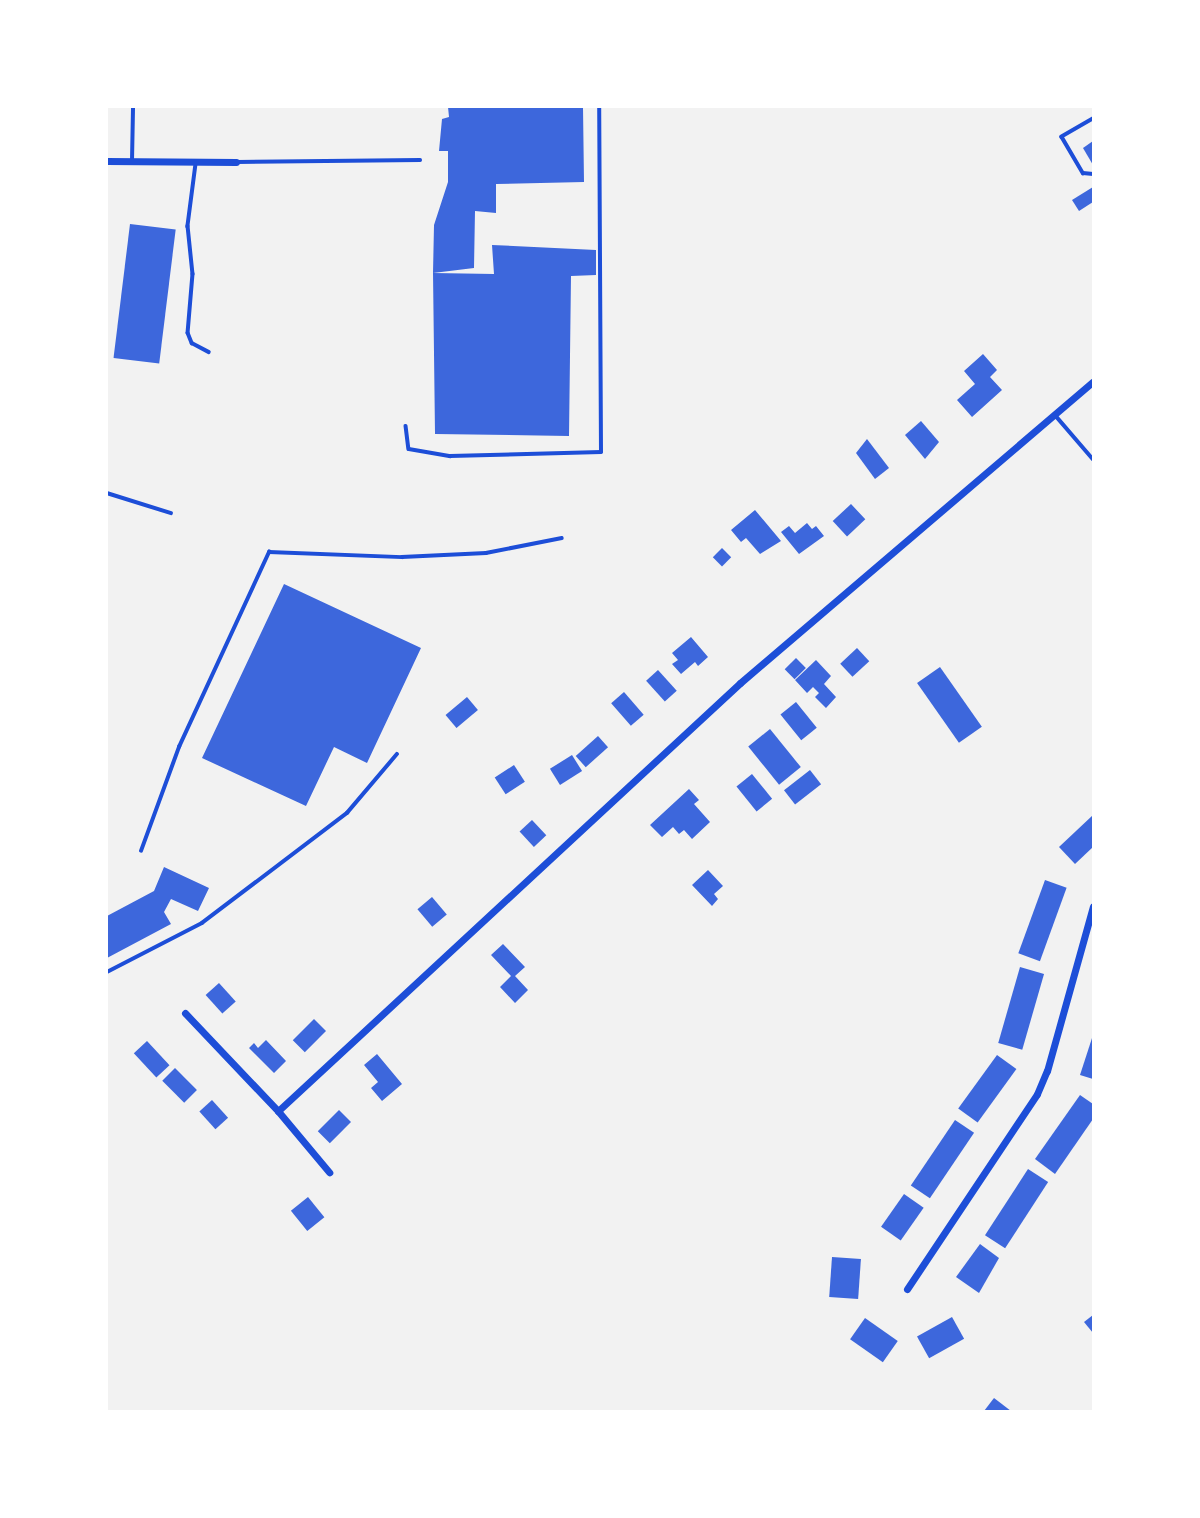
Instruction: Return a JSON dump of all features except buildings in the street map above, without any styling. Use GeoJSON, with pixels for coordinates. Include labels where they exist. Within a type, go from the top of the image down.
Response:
{"type":"FeatureCollection","features":[{"type":"Feature","properties":{"kind":"street"},"geometry":{"type":"LineString","coordinates":[[107,161],[236,162]]}},
{"type":"Feature","properties":{"kind":"street"},"geometry":{"type":"LineString","coordinates":[[278,1111],[740,683],[1093,382]]}},
{"type":"Feature","properties":{"kind":"street"},"geometry":{"type":"LineString","coordinates":[[907,1289],[1037,1094],[1047,1071],[1093,906]]}},
{"type":"Feature","properties":{"kind":"street"},"geometry":{"type":"LineString","coordinates":[[185,1013],[278,1111],[329,1172]]}},
{"type":"Feature","properties":{"kind":"lane"},"geometry":{"type":"LineString","coordinates":[[132,161],[133,107]]}},
{"type":"Feature","properties":{"kind":"lane"},"geometry":{"type":"LineString","coordinates":[[406,426],[409,449],[450,456],[601,452],[598,107]]}},
{"type":"Feature","properties":{"kind":"lane"},"geometry":{"type":"LineString","coordinates":[[1093,119],[1062,137],[1083,173],[1093,174]]}},
{"type":"Feature","properties":{"kind":"lane"},"geometry":{"type":"LineString","coordinates":[[236,162],[420,160]]}},
{"type":"Feature","properties":{"kind":"lane"},"geometry":{"type":"LineString","coordinates":[[196,162],[188,226],[193,274],[188,333],[192,343],[209,352]]}},
{"type":"Feature","properties":{"kind":"lane"},"geometry":{"type":"LineString","coordinates":[[1055,415],[1093,459]]}},
{"type":"Feature","properties":{"kind":"lane"},"geometry":{"type":"LineString","coordinates":[[107,494],[171,513]]}},
{"type":"Feature","properties":{"kind":"lane"},"geometry":{"type":"LineString","coordinates":[[141,850],[179,747],[269,552],[402,557],[486,553],[562,538]]}},
{"type":"Feature","properties":{"kind":"lane"},"geometry":{"type":"LineString","coordinates":[[107,972],[202,923],[346,813],[397,754]]}}]}
